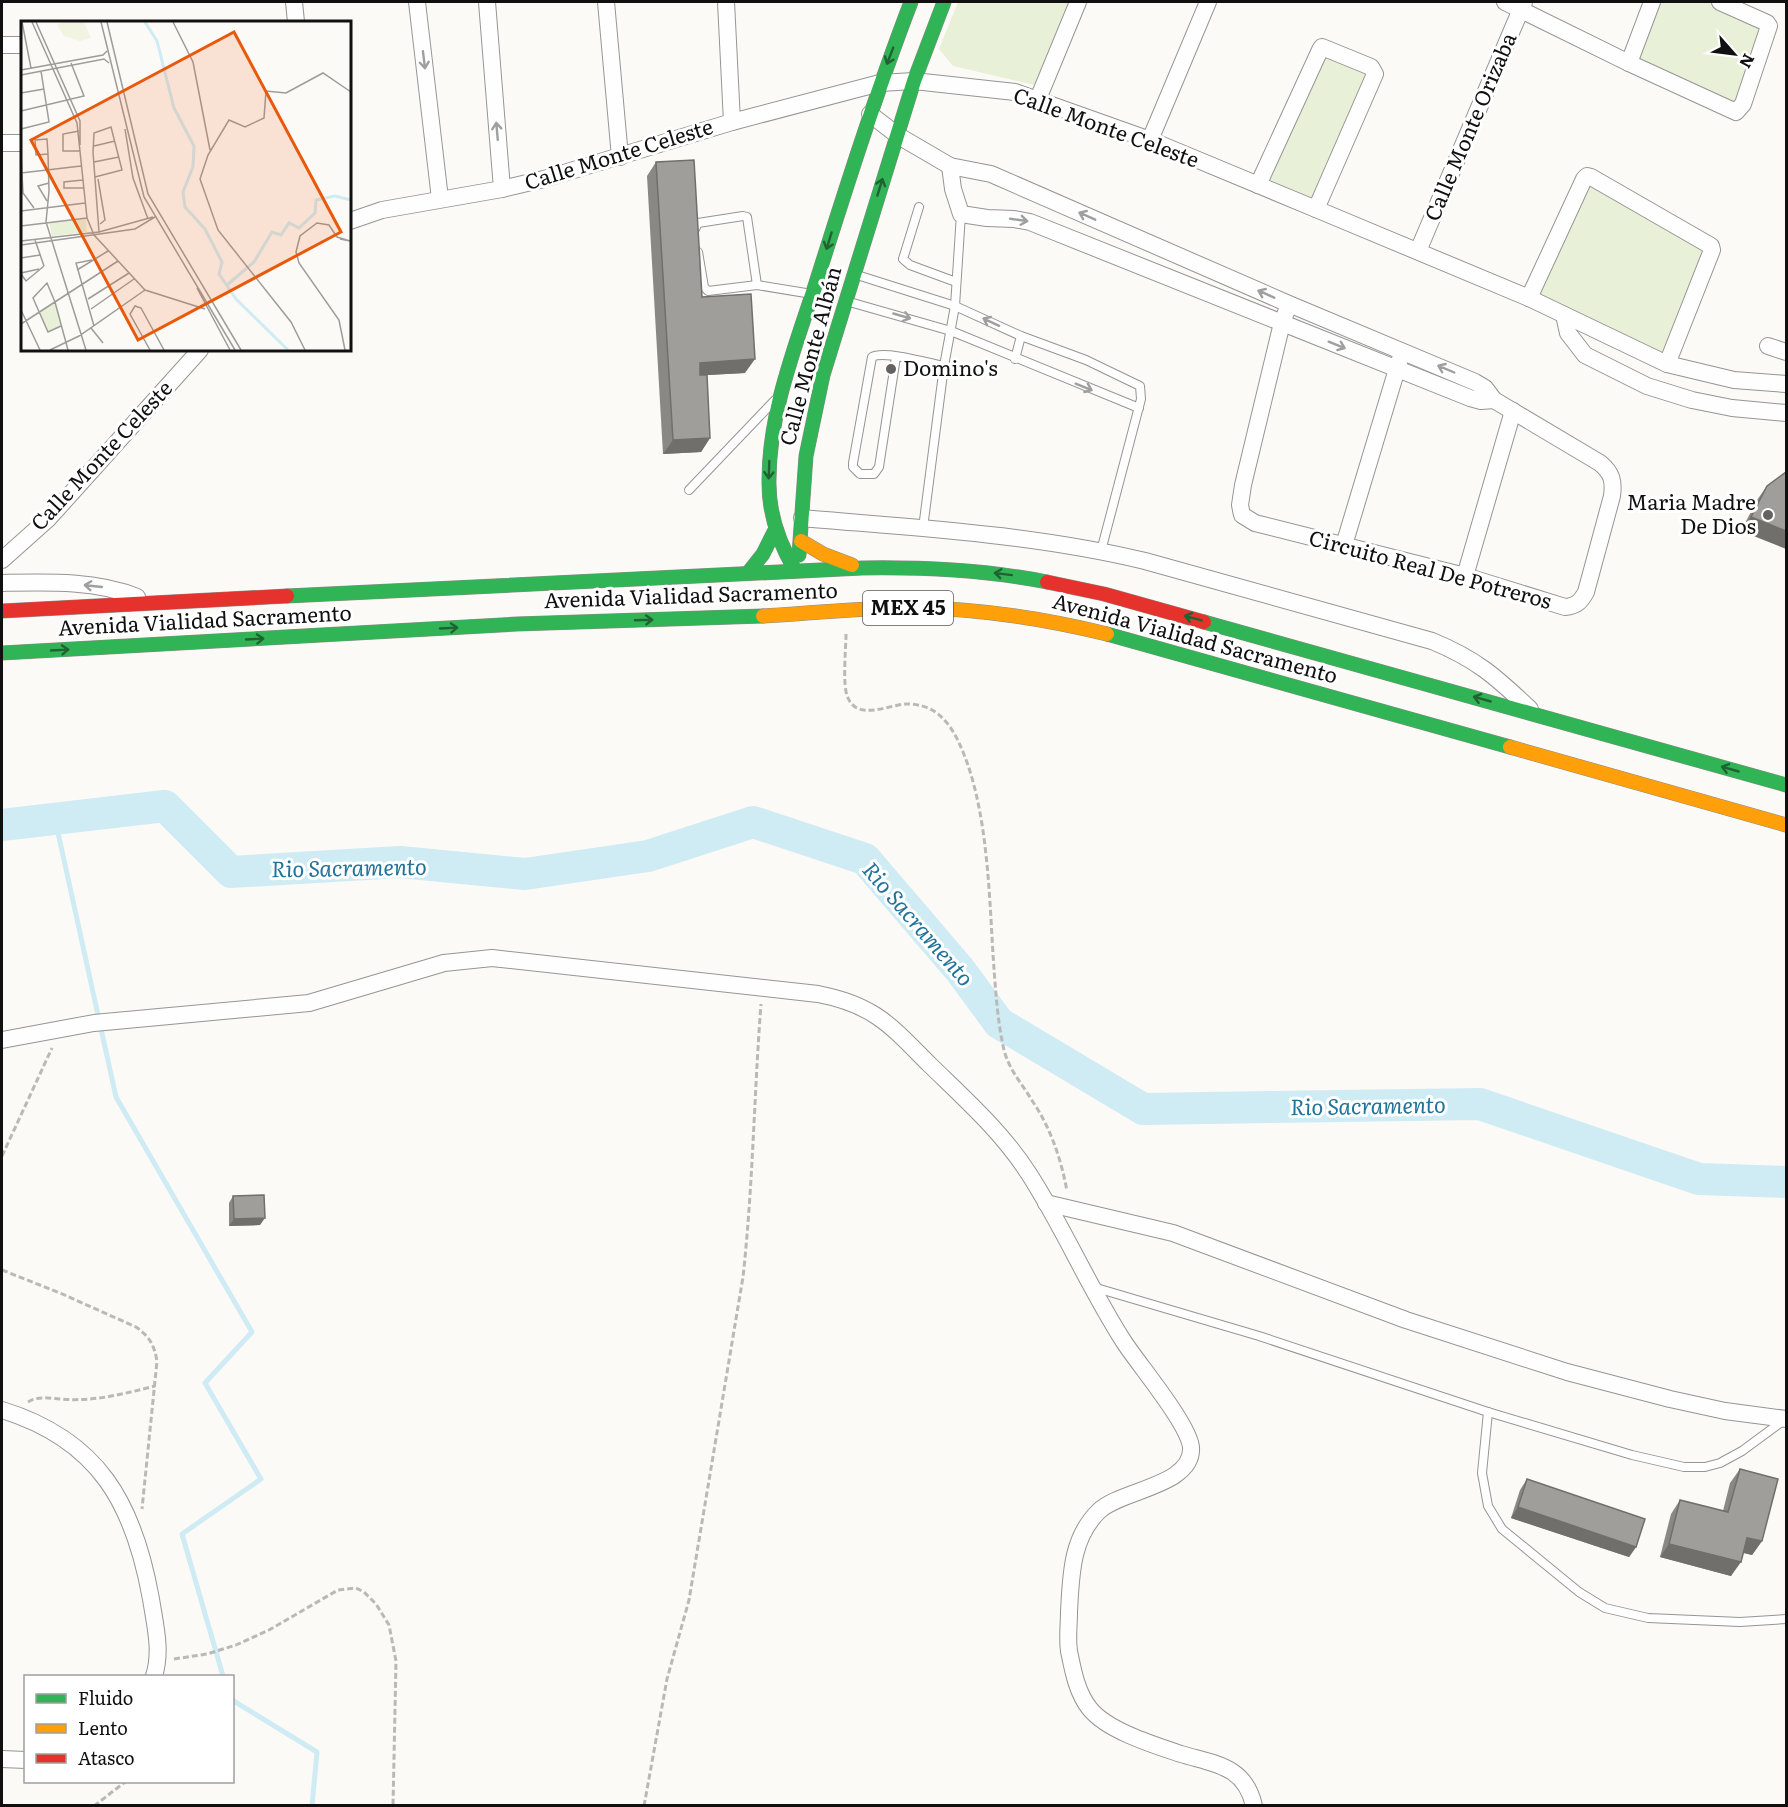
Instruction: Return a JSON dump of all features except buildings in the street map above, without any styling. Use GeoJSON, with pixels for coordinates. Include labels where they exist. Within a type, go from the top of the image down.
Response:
{"type":"FeatureCollection","features":[{"type":"Feature","properties":{"kind":"main road","name":"Calle Monte Albán"},"geometry":{"type":"LineString","coordinates":[[795,570],[774,531],[769,496],[771,447],[782,393],[880,83],[911,2]]}},
{"type":"Feature","properties":{"kind":"main road","name":"Calle Monte Albán"},"geometry":{"type":"LineString","coordinates":[[795,570],[801,541],[804,474],[810,433],[824,375],[914,81],[944,2]]}},
{"type":"Feature","properties":{"kind":"main road"},"geometry":{"type":"LineString","coordinates":[[748,573],[763,554],[774,531]]}},
{"type":"Feature","properties":{"kind":"main road"},"geometry":{"type":"LineString","coordinates":[[801,541],[832,558],[860,568]]}},
{"type":"Feature","properties":{"kind":"main road","name":"Avenida Vialidad Sacramento"},"geometry":{"type":"LineString","coordinates":[[2,611],[795,570],[893,567],[971,570],[1054,582],[1104,594],[1786,785]]}},
{"type":"Feature","properties":{"kind":"main road"},"geometry":{"type":"LineString","coordinates":[[785,583],[795,570],[816,585]]}},
{"type":"Feature","properties":{"kind":"main road"},"geometry":{"type":"LineString","coordinates":[[850,597],[907,608]]}},
{"type":"Feature","properties":{"kind":"main road"},"geometry":{"type":"LineString","coordinates":[[738,617],[763,602]]}},
{"type":"Feature","properties":{"kind":"main road","name":"Avenida Vialidad Sacramento"},"geometry":{"type":"LineString","coordinates":[[2,653],[517,624],[738,617],[907,608],[1020,616],[1100,632],[1786,825]]}},
{"type":"Feature","properties":{"kind":"street"},"geometry":{"type":"LineString","coordinates":[[294,2],[296,21]]}},
{"type":"Feature","properties":{"kind":"street"},"geometry":{"type":"LineString","coordinates":[[417,2],[440,199]]}},
{"type":"Feature","properties":{"kind":"street"},"geometry":{"type":"LineString","coordinates":[[486,2],[502,189]]}},
{"type":"Feature","properties":{"kind":"street"},"geometry":{"type":"LineString","coordinates":[[606,2],[620,157]]}},
{"type":"Feature","properties":{"kind":"street"},"geometry":{"type":"LineString","coordinates":[[726,2],[732,122]]}},
{"type":"Feature","properties":{"kind":"street"},"geometry":{"type":"LineString","coordinates":[[1038,99],[1078,2]]}},
{"type":"Feature","properties":{"kind":"street"},"geometry":{"type":"LineString","coordinates":[[1149,140],[1208,2]]}},
{"type":"Feature","properties":{"kind":"street"},"geometry":{"type":"LineString","coordinates":[[1505,2],[1523,5],[1629,63],[1733,111],[1738,111],[1743,104],[1769,26],[1767,23],[1720,2]]}},
{"type":"Feature","properties":{"kind":"street"},"geometry":{"type":"LineString","coordinates":[[1629,63],[1652,2]]}},
{"type":"Feature","properties":{"kind":"street","name":"Calle Monte Orizaba"},"geometry":{"type":"LineString","coordinates":[[1418,251],[1523,5]]}},
{"type":"Feature","properties":{"kind":"street"},"geometry":{"type":"LineString","coordinates":[[2,45],[21,45]]}},
{"type":"Feature","properties":{"kind":"street"},"geometry":{"type":"LineString","coordinates":[[1258,185],[1320,50],[1324,48],[1371,67],[1374,75],[1317,209]]}},
{"type":"Feature","properties":{"kind":"street","name":"Calle Monte Celeste"},"geometry":{"type":"LineString","coordinates":[[351,221],[382,210],[502,189],[544,179],[732,122],[880,83],[914,81],[1015,92],[1149,140],[1418,251],[1529,298],[1667,364],[1734,380],[1786,384]]}},
{"type":"Feature","properties":{"kind":"street","name":"Circuito Real De Potreros"},"geometry":{"type":"LineString","coordinates":[[870,114],[897,135],[950,166],[991,174],[1475,382],[1485,388],[1494,400],[1600,463],[1611,475],[1614,483],[1582,601],[1565,607],[1465,576],[1255,523],[1242,515],[1240,510],[1243,485],[1282,323],[1289,304]]}},
{"type":"Feature","properties":{"kind":"street"},"geometry":{"type":"LineString","coordinates":[[2,143],[21,142]]}},
{"type":"Feature","properties":{"kind":"street"},"geometry":{"type":"LineString","coordinates":[[950,166],[953,189],[961,214]]}},
{"type":"Feature","properties":{"kind":"street"},"geometry":{"type":"LineString","coordinates":[[1529,298],[1584,179],[1587,176],[1591,177],[1711,246],[1712,250],[1667,364]]}},
{"type":"Feature","properties":{"kind":"street","name":"Circuito Real De Potreros"},"geometry":{"type":"LineString","coordinates":[[961,214],[1030,222],[1396,369],[1475,399],[1494,400]]}},
{"type":"Feature","properties":{"kind":"street"},"geometry":{"type":"LineString","coordinates":[[1564,315],[1568,333],[1585,355],[1647,386],[1692,400],[1732,408],[1786,413]]}},
{"type":"Feature","properties":{"kind":"street"},"geometry":{"type":"LineString","coordinates":[[1768,345],[1786,352]]}},
{"type":"Feature","properties":{"kind":"street","name":"Calle Monte Celeste"},"geometry":{"type":"LineString","coordinates":[[2,560],[49,518],[199,351]]}},
{"type":"Feature","properties":{"kind":"street"},"geometry":{"type":"LineString","coordinates":[[1344,545],[1402,351]]}},
{"type":"Feature","properties":{"kind":"street"},"geometry":{"type":"LineString","coordinates":[[1732,408],[1734,380]]}},
{"type":"Feature","properties":{"kind":"street"},"geometry":{"type":"LineString","coordinates":[[1465,576],[1513,411]]}},
{"type":"Feature","properties":{"kind":"street"},"geometry":{"type":"LineString","coordinates":[[802,518],[1020,538],[1101,550],[1268,594],[1432,641],[1462,654],[1492,673],[1535,714]]}},
{"type":"Feature","properties":{"kind":"street"},"geometry":{"type":"LineString","coordinates":[[2,583],[96,586],[126,593],[149,603]]}},
{"type":"Feature","properties":{"kind":"street"},"geometry":{"type":"LineString","coordinates":[[2,1040],[62,1027],[127,1019],[309,1003],[444,963],[492,958],[763,987],[845,999],[866,1008],[888,1023],[981,1115],[1028,1172],[1090,1286],[1125,1343],[1172,1410],[1186,1433],[1191,1448],[1188,1462],[1177,1474],[1155,1485],[1115,1499],[1100,1510],[1084,1528],[1071,1571],[1068,1644],[1074,1679],[1091,1710],[1107,1723],[1126,1733],[1182,1754],[1213,1761],[1229,1769],[1244,1782],[1252,1794],[1254,1806]]}},
{"type":"Feature","properties":{"kind":"street"},"geometry":{"type":"LineString","coordinates":[[1046,1203],[1173,1233],[1406,1320],[1567,1372],[1714,1409],[1786,1419]]}},
{"type":"Feature","properties":{"kind":"street"},"geometry":{"type":"LineString","coordinates":[[6,1412],[50,1431],[69,1443],[99,1469],[124,1507],[139,1542],[156,1631],[158,1659],[154,1675]]}},
{"type":"Feature","properties":{"kind":"street"},"geometry":{"type":"LineString","coordinates":[[2,1759],[24,1760]]}},
{"type":"Feature","properties":{"kind":"lane"},"geometry":{"type":"LineString","coordinates":[[919,207],[903,260],[910,265],[956,282]]}},
{"type":"Feature","properties":{"kind":"lane"},"geometry":{"type":"LineString","coordinates":[[923,528],[944,366],[951,331],[950,324],[955,306],[961,214]]}},
{"type":"Feature","properties":{"kind":"lane"},"geometry":{"type":"LineString","coordinates":[[757,285],[747,217],[696,224],[694,229],[705,289],[711,291],[757,285],[812,294]]}},
{"type":"Feature","properties":{"kind":"lane"},"geometry":{"type":"LineString","coordinates":[[854,274],[955,306],[1021,336],[1086,360],[1140,386],[1139,408],[1101,550]]}},
{"type":"Feature","properties":{"kind":"lane"},"geometry":{"type":"LineString","coordinates":[[846,301],[951,331],[1139,408]]}},
{"type":"Feature","properties":{"kind":"lane"},"geometry":{"type":"LineString","coordinates":[[1016,359],[1021,336]]}},
{"type":"Feature","properties":{"kind":"lane"},"geometry":{"type":"LineString","coordinates":[[896,357],[879,467],[874,474],[860,474],[853,467],[853,463],[870,361],[875,354],[896,357],[944,366]]}},
{"type":"Feature","properties":{"kind":"lane"},"geometry":{"type":"LineString","coordinates":[[689,490],[782,393]]}},
{"type":"Feature","properties":{"kind":"lane"},"geometry":{"type":"LineString","coordinates":[[1090,1286],[1259,1336],[1488,1412],[1632,1455],[1684,1467],[1705,1467],[1720,1463],[1742,1451],[1786,1419]]}},
{"type":"Feature","properties":{"kind":"lane"},"geometry":{"type":"LineString","coordinates":[[1488,1412],[1482,1473],[1488,1506],[1502,1529],[1580,1593],[1605,1608],[1648,1618],[1740,1622],[1786,1619]]}},
{"type":"Feature","properties":{"kind":"path"},"geometry":{"type":"LineString","coordinates":[[846,612],[846,684],[847,697],[852,704],[860,710],[870,711],[905,704],[917,704],[929,708],[947,723],[966,760],[982,832],[989,888],[999,1023],[1005,1053],[1017,1079],[1034,1103],[1057,1146],[1070,1208]]}},
{"type":"Feature","properties":{"kind":"path"},"geometry":{"type":"LineString","coordinates":[[644,1806],[667,1679],[691,1589],[741,1288],[749,1223],[754,1102],[763,987]]}},
{"type":"Feature","properties":{"kind":"path"},"geometry":{"type":"LineString","coordinates":[[2,1156],[62,1027]]}},
{"type":"Feature","properties":{"kind":"path"},"geometry":{"type":"LineString","coordinates":[[2,1270],[136,1327],[147,1335],[154,1346],[157,1361],[139,1542]]}},
{"type":"Feature","properties":{"kind":"path"},"geometry":{"type":"LineString","coordinates":[[6,1412],[33,1399],[104,1399],[155,1386]]}},
{"type":"Feature","properties":{"kind":"path"},"geometry":{"type":"LineString","coordinates":[[158,1659],[192,1658],[236,1645],[269,1630],[338,1590],[356,1588],[364,1592],[376,1604],[389,1625],[396,1661],[393,1806]]}},
{"type":"Feature","properties":{"kind":"path"},"geometry":{"type":"LineString","coordinates":[[94,1806],[124,1783]]}},
{"type":"Feature","properties":{"kind":"green space"},"geometry":{"type":"Polygon","coordinates":[[[958,2],[1069,2],[1034,85],[953,66],[939,49],[958,2]]]}},
{"type":"Feature","properties":{"kind":"green space"},"geometry":{"type":"Polygon","coordinates":[[[1657,2],[1718,2],[1768,25],[1742,114],[1635,66],[1657,2]]]}},
{"type":"Feature","properties":{"kind":"green space"},"geometry":{"type":"Polygon","coordinates":[[[1326,49],[1374,72],[1319,205],[1263,183],[1326,49]]]}},
{"type":"Feature","properties":{"kind":"green space"},"geometry":{"type":"Polygon","coordinates":[[[1586,175],[1716,239],[1665,366],[1532,301],[1586,175]]]}},
{"type":"Feature","properties":{"kind":"waterway","name":"Rio Sacramento"},"geometry":{"type":"LineString","coordinates":[[2,825],[165,806],[231,872],[400,862],[525,874],[648,856],[753,822],[865,859],[960,970],[999,1023],[1143,1109],[1480,1104],[1699,1179],[1786,1182]]}},
{"type":"Feature","properties":{"kind":"waterway"},"geometry":{"type":"LineString","coordinates":[[55,819],[116,1097],[252,1332],[205,1383],[261,1479],[182,1534],[223,1675]]}},
{"type":"Feature","properties":{"kind":"waterway"},"geometry":{"type":"LineString","coordinates":[[234,1701],[317,1752],[312,1806]]}},
{"type":"Feature","properties":{"kind":"traffic: fast"},"geometry":{"type":"LineString","coordinates":[[795,570],[776,529],[769,496],[770,459],[778,408],[791,359],[849,179],[911,2]]}},
{"type":"Feature","properties":{"kind":"traffic: fast"},"geometry":{"type":"LineString","coordinates":[[799,555],[806,456],[823,375],[914,81],[944,2]]}},
{"type":"Feature","properties":{"kind":"traffic: fast"},"geometry":{"type":"LineString","coordinates":[[748,573],[763,554],[774,532]]}},
{"type":"Feature","properties":{"kind":"traffic: fast"},"geometry":{"type":"LineString","coordinates":[[287,596],[862,568],[955,570],[1047,582]]}},
{"type":"Feature","properties":{"kind":"traffic: fast"},"geometry":{"type":"LineString","coordinates":[[2,653],[517,624],[763,616]]}},
{"type":"Feature","properties":{"kind":"traffic: fast"},"geometry":{"type":"LineString","coordinates":[[1204,622],[1786,785]]}},
{"type":"Feature","properties":{"kind":"traffic: fast"},"geometry":{"type":"LineString","coordinates":[[1107,634],[1510,747]]}},
{"type":"Feature","properties":{"kind":"traffic: slow"},"geometry":{"type":"LineString","coordinates":[[801,541],[823,554],[852,565]]}},
{"type":"Feature","properties":{"kind":"traffic: slow"},"geometry":{"type":"LineString","coordinates":[[763,616],[872,609],[933,608],[1008,615],[1107,634]]}},
{"type":"Feature","properties":{"kind":"traffic: slow"},"geometry":{"type":"LineString","coordinates":[[1510,747],[1786,825]]}},
{"type":"Feature","properties":{"kind":"traffic: jam"},"geometry":{"type":"LineString","coordinates":[[1047,582],[1104,594],[1204,622]]}},
{"type":"Feature","properties":{"kind":"traffic: jam"},"geometry":{"type":"LineString","coordinates":[[2,611],[287,596]]}},
{"type":"Feature","properties":{"kind":"place","name":"Domino's"},"geometry":{"type":"Point","coordinates":[891,369]}},
{"type":"Feature","properties":{"kind":"place","name":"Maria Madre De Dios"},"geometry":{"type":"Point","coordinates":[1768,515]}}]}
